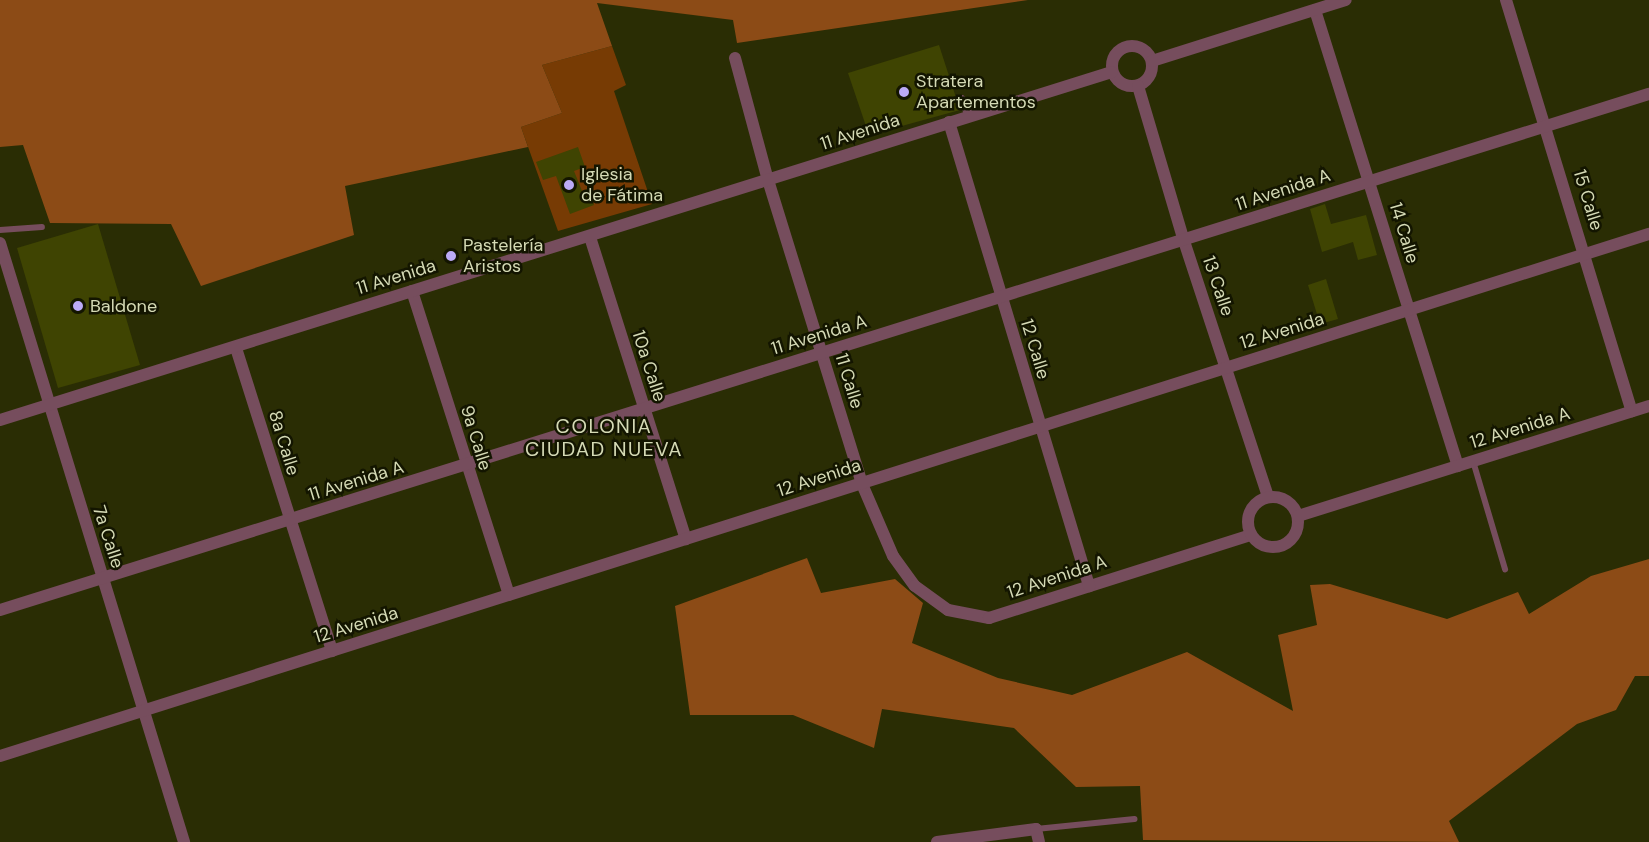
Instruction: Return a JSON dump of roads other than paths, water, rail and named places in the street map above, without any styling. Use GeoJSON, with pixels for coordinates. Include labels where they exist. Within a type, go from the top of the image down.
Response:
{"type":"FeatureCollection","features":[{"type":"Feature","properties":{"kind":"street"},"geometry":{"type":"LineString","coordinates":[[1152,61],[1346,0]]}},
{"type":"Feature","properties":{"kind":"street","name":"15 Calle"},"geometry":{"type":"LineString","coordinates":[[1506,0],[1586,254],[1632,411]]}},
{"type":"Feature","properties":{"kind":"street","name":"14 Calle"},"geometry":{"type":"LineString","coordinates":[[1314,10],[1458,466]]}},
{"type":"Feature","properties":{"kind":"street"},"geometry":{"type":"LineString","coordinates":[[1126,46],[1139,47],[1152,61],[1151,74],[1138,86],[1119,83],[1112,72],[1112,59],[1126,46]]}},
{"type":"Feature","properties":{"kind":"street","name":"11 Calle"},"geometry":{"type":"LineString","coordinates":[[735,58],[768,180],[821,354],[862,484],[892,556]]}},
{"type":"Feature","properties":{"kind":"street","name":"11 Avenida"},"geometry":{"type":"LineString","coordinates":[[0,420],[1112,72]]}},
{"type":"Feature","properties":{"kind":"street","name":"13 Calle"},"geometry":{"type":"LineString","coordinates":[[1138,86],[1184,241],[1268,496]]}},
{"type":"Feature","properties":{"kind":"street","name":"11 Avenida A"},"geometry":{"type":"LineString","coordinates":[[0,610],[1649,94]]}},
{"type":"Feature","properties":{"kind":"street","name":"12 Calle"},"geometry":{"type":"LineString","coordinates":[[949,122],[1000,298],[1089,586]]}},
{"type":"Feature","properties":{"kind":"street","name":"12 Avenida"},"geometry":{"type":"LineString","coordinates":[[0,756],[1649,234]]}},
{"type":"Feature","properties":{"kind":"street","name":"10a Calle"},"geometry":{"type":"LineString","coordinates":[[590,237],[686,539]]}},
{"type":"Feature","properties":{"kind":"street","name":"7a Calle"},"geometry":{"type":"LineString","coordinates":[[0,243],[47,405],[184,842]]}},
{"type":"Feature","properties":{"kind":"street","name":"9a Calle"},"geometry":{"type":"LineString","coordinates":[[412,291],[465,466],[509,596]]}},
{"type":"Feature","properties":{"kind":"street","name":"8a Calle"},"geometry":{"type":"LineString","coordinates":[[236,348],[332,651]]}},
{"type":"Feature","properties":{"kind":"street","name":"12 Avenida A"},"geometry":{"type":"LineString","coordinates":[[1298,516],[1649,406]]}},
{"type":"Feature","properties":{"kind":"street"},"geometry":{"type":"LineString","coordinates":[[1268,496],[1288,501],[1298,516],[1292,538],[1279,547],[1263,545],[1251,535],[1250,511],[1268,496]]}},
{"type":"Feature","properties":{"kind":"street","name":"12 Avenida A"},"geometry":{"type":"LineString","coordinates":[[892,556],[915,586],[948,610],[989,618],[1251,535]]}},
{"type":"Feature","properties":{"kind":"street"},"geometry":{"type":"LineString","coordinates":[[937,842],[989,839],[1036,829],[1039,842]]}},
{"type":"Feature","properties":{"kind":"lane"},"geometry":{"type":"LineString","coordinates":[[962,98],[968,117]]}},
{"type":"Feature","properties":{"kind":"lane"},"geometry":{"type":"LineString","coordinates":[[0,230],[42,227]]}},
{"type":"Feature","properties":{"kind":"lane"},"geometry":{"type":"LineString","coordinates":[[1473,461],[1504,569]]}},
{"type":"Feature","properties":{"kind":"lane"},"geometry":{"type":"LineString","coordinates":[[1036,829],[1134,819]]}},
{"type":"Feature","properties":{"kind":"place","name":"Stratera Apartementos"},"geometry":{"type":"Point","coordinates":[904,92]}},
{"type":"Feature","properties":{"kind":"place","name":"Iglesia de Fátima"},"geometry":{"type":"Point","coordinates":[569,185]}},
{"type":"Feature","properties":{"kind":"place","name":"Pastelería Aristos"},"geometry":{"type":"Point","coordinates":[451,256]}},
{"type":"Feature","properties":{"kind":"place","name":"Baldone"},"geometry":{"type":"Point","coordinates":[78,306]}},
{"type":"Feature","properties":{"kind":"district","name":"COLONIA CIUDAD NUEVA"},"geometry":{"type":"Point","coordinates":[604,438]}}]}
